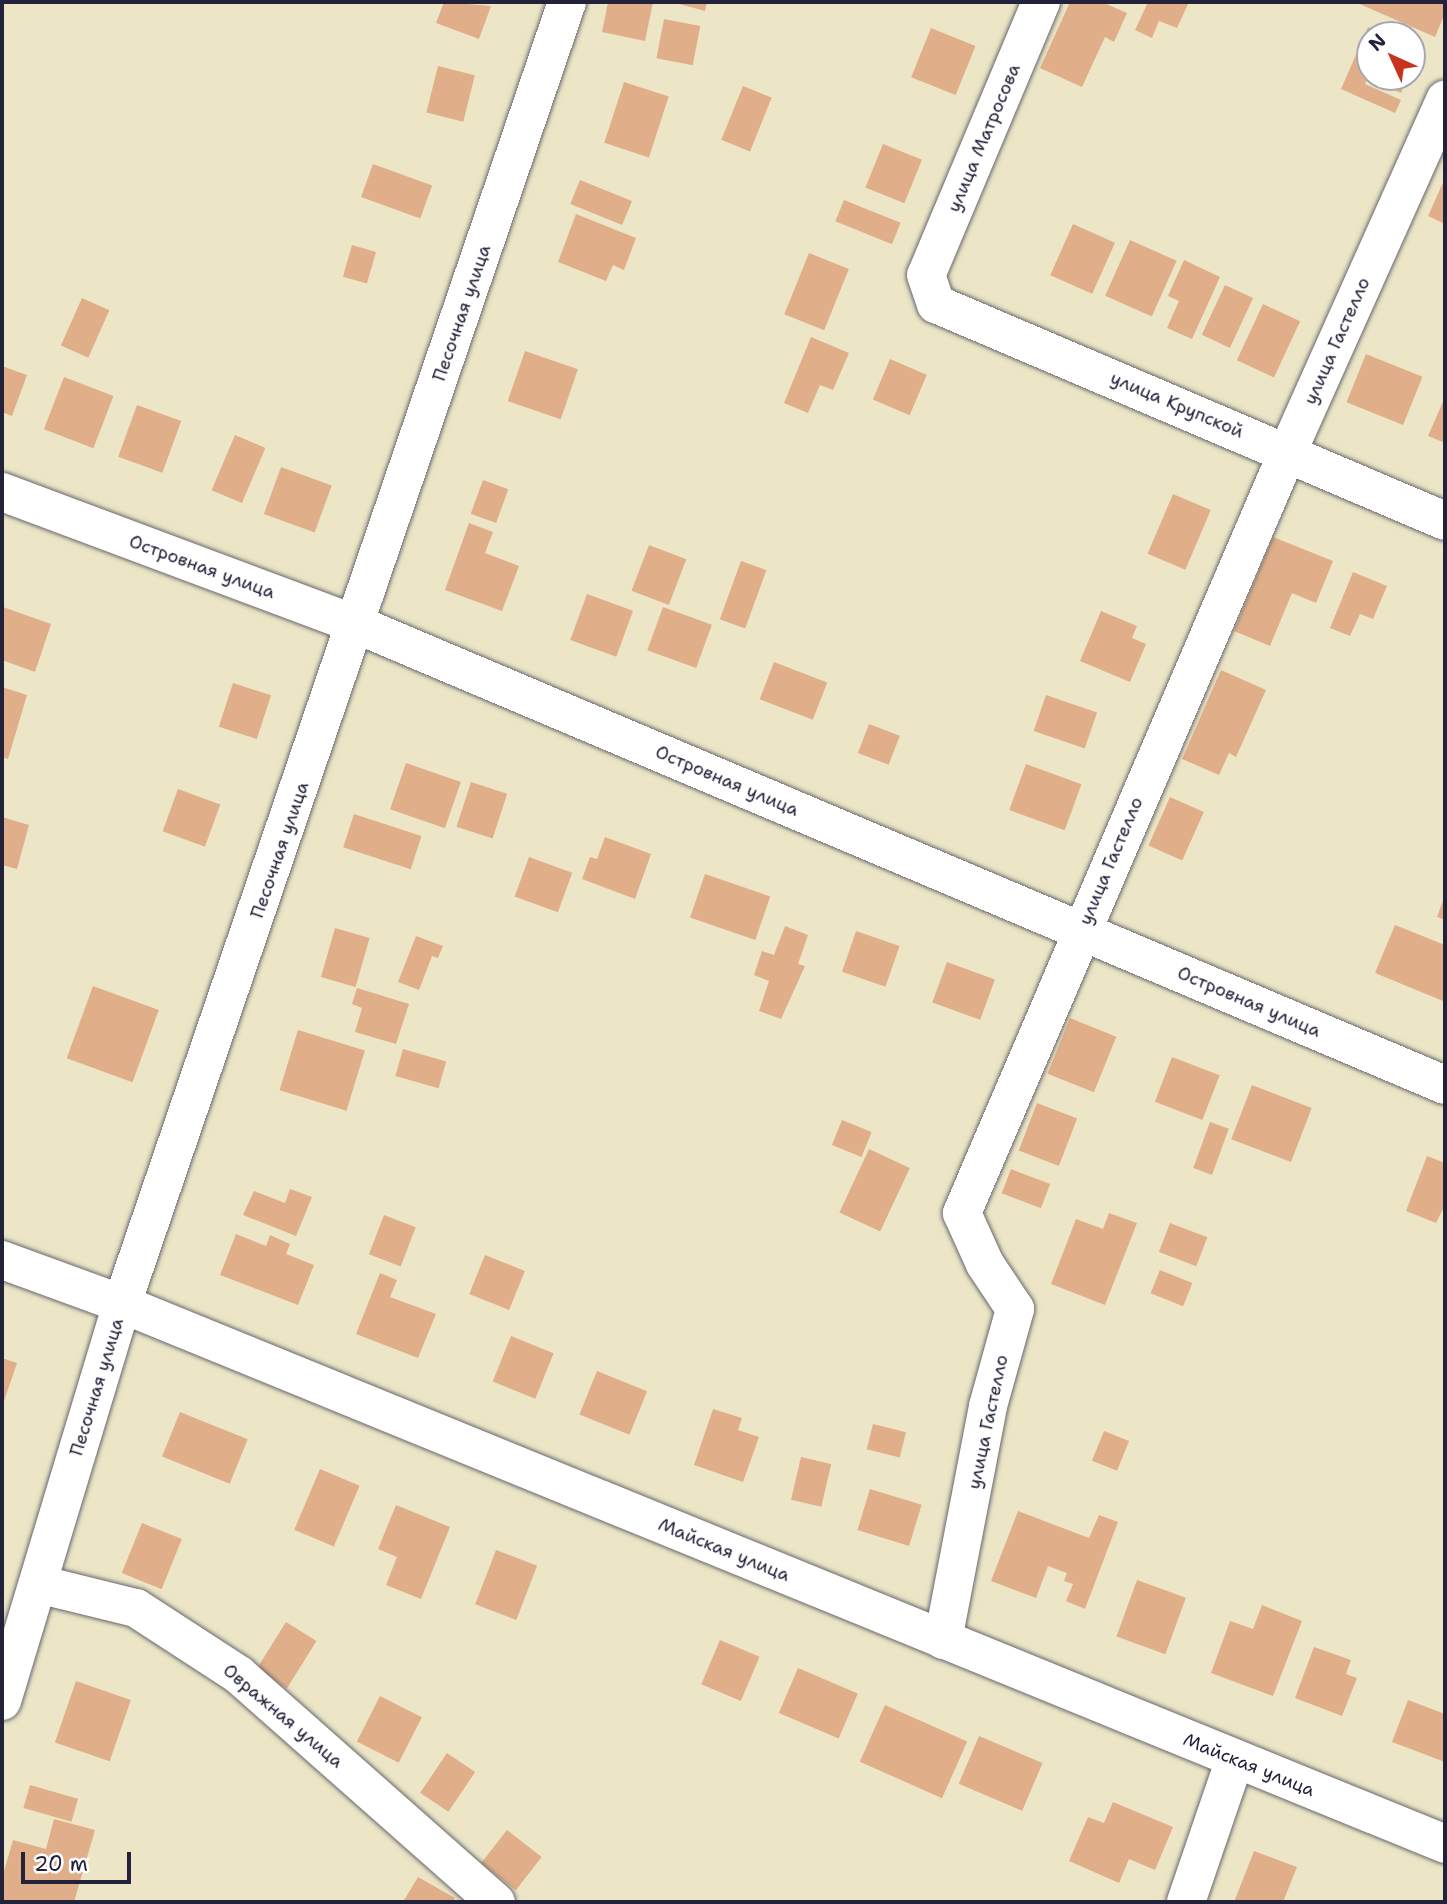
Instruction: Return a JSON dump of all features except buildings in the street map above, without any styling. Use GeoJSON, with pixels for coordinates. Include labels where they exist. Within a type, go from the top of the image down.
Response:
{"type":"FeatureCollection","features":[{"type":"Feature","properties":{"kind":"street","name":"Песочная улица"},"geometry":{"type":"LineString","coordinates":[[2,1701],[122,1304],[358,625],[567,2]]}},
{"type":"Feature","properties":{"kind":"street","name":"улица Матросова"},"geometry":{"type":"LineString","coordinates":[[926,275],[1041,2]]}},
{"type":"Feature","properties":{"kind":"street","name":"улица Гастелло"},"geometry":{"type":"LineString","coordinates":[[943,1640],[988,1406],[1015,1309],[985,1264],[962,1213],[1288,451],[1445,100]]}},
{"type":"Feature","properties":{"kind":"street","name":"улица Крупской"},"geometry":{"type":"LineString","coordinates":[[926,275],[936,304],[1288,451],[1445,521]]}},
{"type":"Feature","properties":{"kind":"street","name":"Островная улица"},"geometry":{"type":"LineString","coordinates":[[2,492],[358,625],[1445,1085]]}},
{"type":"Feature","properties":{"kind":"street","name":"Майская улица"},"geometry":{"type":"LineString","coordinates":[[2,1260],[122,1304],[1445,1844]]}},
{"type":"Feature","properties":{"kind":"street","name":"Овражная улица"},"geometry":{"type":"LineString","coordinates":[[38,1584],[136,1608],[239,1675],[496,1902]]}},
{"type":"Feature","properties":{"kind":"street"},"geometry":{"type":"LineString","coordinates":[[1186,1902],[1235,1759]]}}]}
